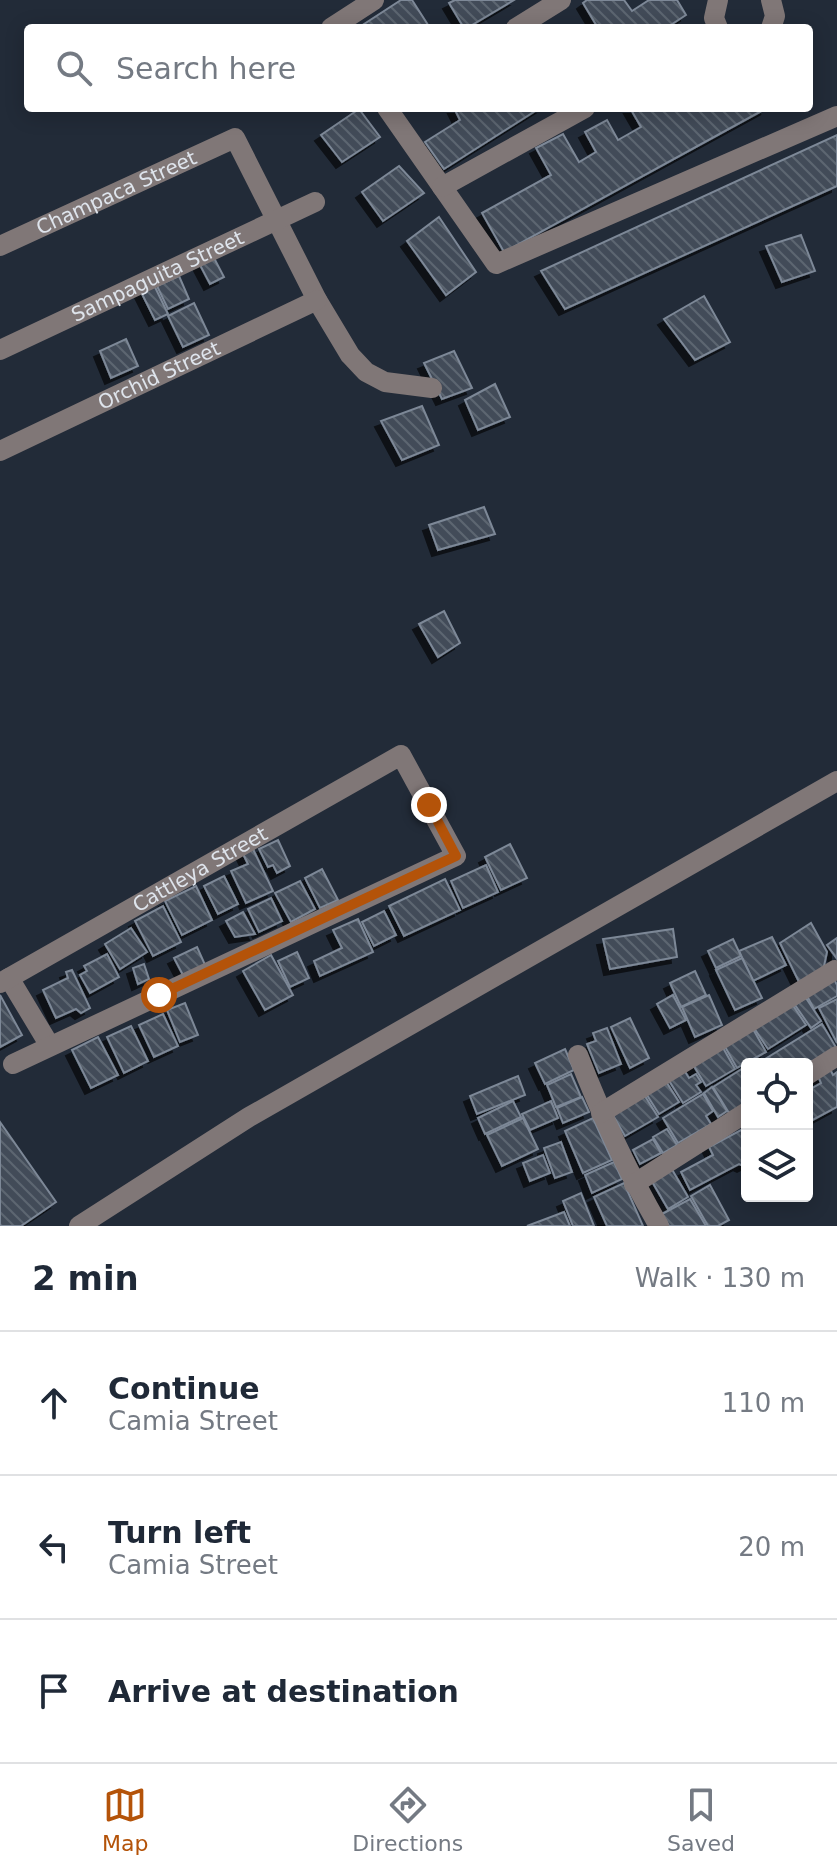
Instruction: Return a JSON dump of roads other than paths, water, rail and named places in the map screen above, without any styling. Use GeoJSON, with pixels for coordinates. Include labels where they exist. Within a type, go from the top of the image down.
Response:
{"type":"FeatureCollection","features":[{"type":"Feature","properties":{"kind":"street"},"geometry":{"type":"LineString","coordinates":[[335,24],[374,0]]}},
{"type":"Feature","properties":{"kind":"street"},"geometry":{"type":"LineString","coordinates":[[522,24],[561,0]]}},
{"type":"Feature","properties":{"kind":"street"},"geometry":{"type":"LineString","coordinates":[[716,24],[714,18],[718,0]]}},
{"type":"Feature","properties":{"kind":"street"},"geometry":{"type":"LineString","coordinates":[[771,0],[775,16],[772,24]]}},
{"type":"Feature","properties":{"kind":"street"},"geometry":{"type":"LineString","coordinates":[[391,112],[496,264],[837,116]]}},
{"type":"Feature","properties":{"kind":"street"},"geometry":{"type":"LineString","coordinates":[[442,187],[578,112]]}},
{"type":"Feature","properties":{"kind":"street"},"geometry":{"type":"LineString","coordinates":[[804,112],[813,126]]}},
{"type":"Feature","properties":{"kind":"street","name":"Champaca Street"},"geometry":{"type":"LineString","coordinates":[[0,246],[235,138],[276,219]]}},
{"type":"Feature","properties":{"kind":"street","name":"Sampaguita Street"},"geometry":{"type":"LineString","coordinates":[[0,350],[315,202]]}},
{"type":"Feature","properties":{"kind":"street"},"geometry":{"type":"LineString","coordinates":[[276,219],[317,300],[350,355],[366,372],[385,382],[432,388]]}},
{"type":"Feature","properties":{"kind":"street","name":"Orchid Street"},"geometry":{"type":"LineString","coordinates":[[0,451],[317,300]]}},
{"type":"Feature","properties":{"kind":"street","name":"Cattleya Street"},"geometry":{"type":"LineString","coordinates":[[4,980],[401,755],[456,856],[50,1046]]}},
{"type":"Feature","properties":{"kind":"street"},"geometry":{"type":"LineString","coordinates":[[79,1226],[249,1117],[837,781]]}},
{"type":"Feature","properties":{"kind":"street"},"geometry":{"type":"LineString","coordinates":[[601,1113],[835,970]]}},
{"type":"Feature","properties":{"kind":"street"},"geometry":{"type":"LineString","coordinates":[[4,980],[50,1046],[13,1064]]}},
{"type":"Feature","properties":{"kind":"street"},"geometry":{"type":"LineString","coordinates":[[578,1055],[634,1184],[659,1226]]}},
{"type":"Feature","properties":{"kind":"street"},"geometry":{"type":"LineString","coordinates":[[813,1071],[837,1056]]}},
{"type":"Feature","properties":{"kind":"street"},"geometry":{"type":"LineString","coordinates":[[634,1184],[741,1116]]}}]}
